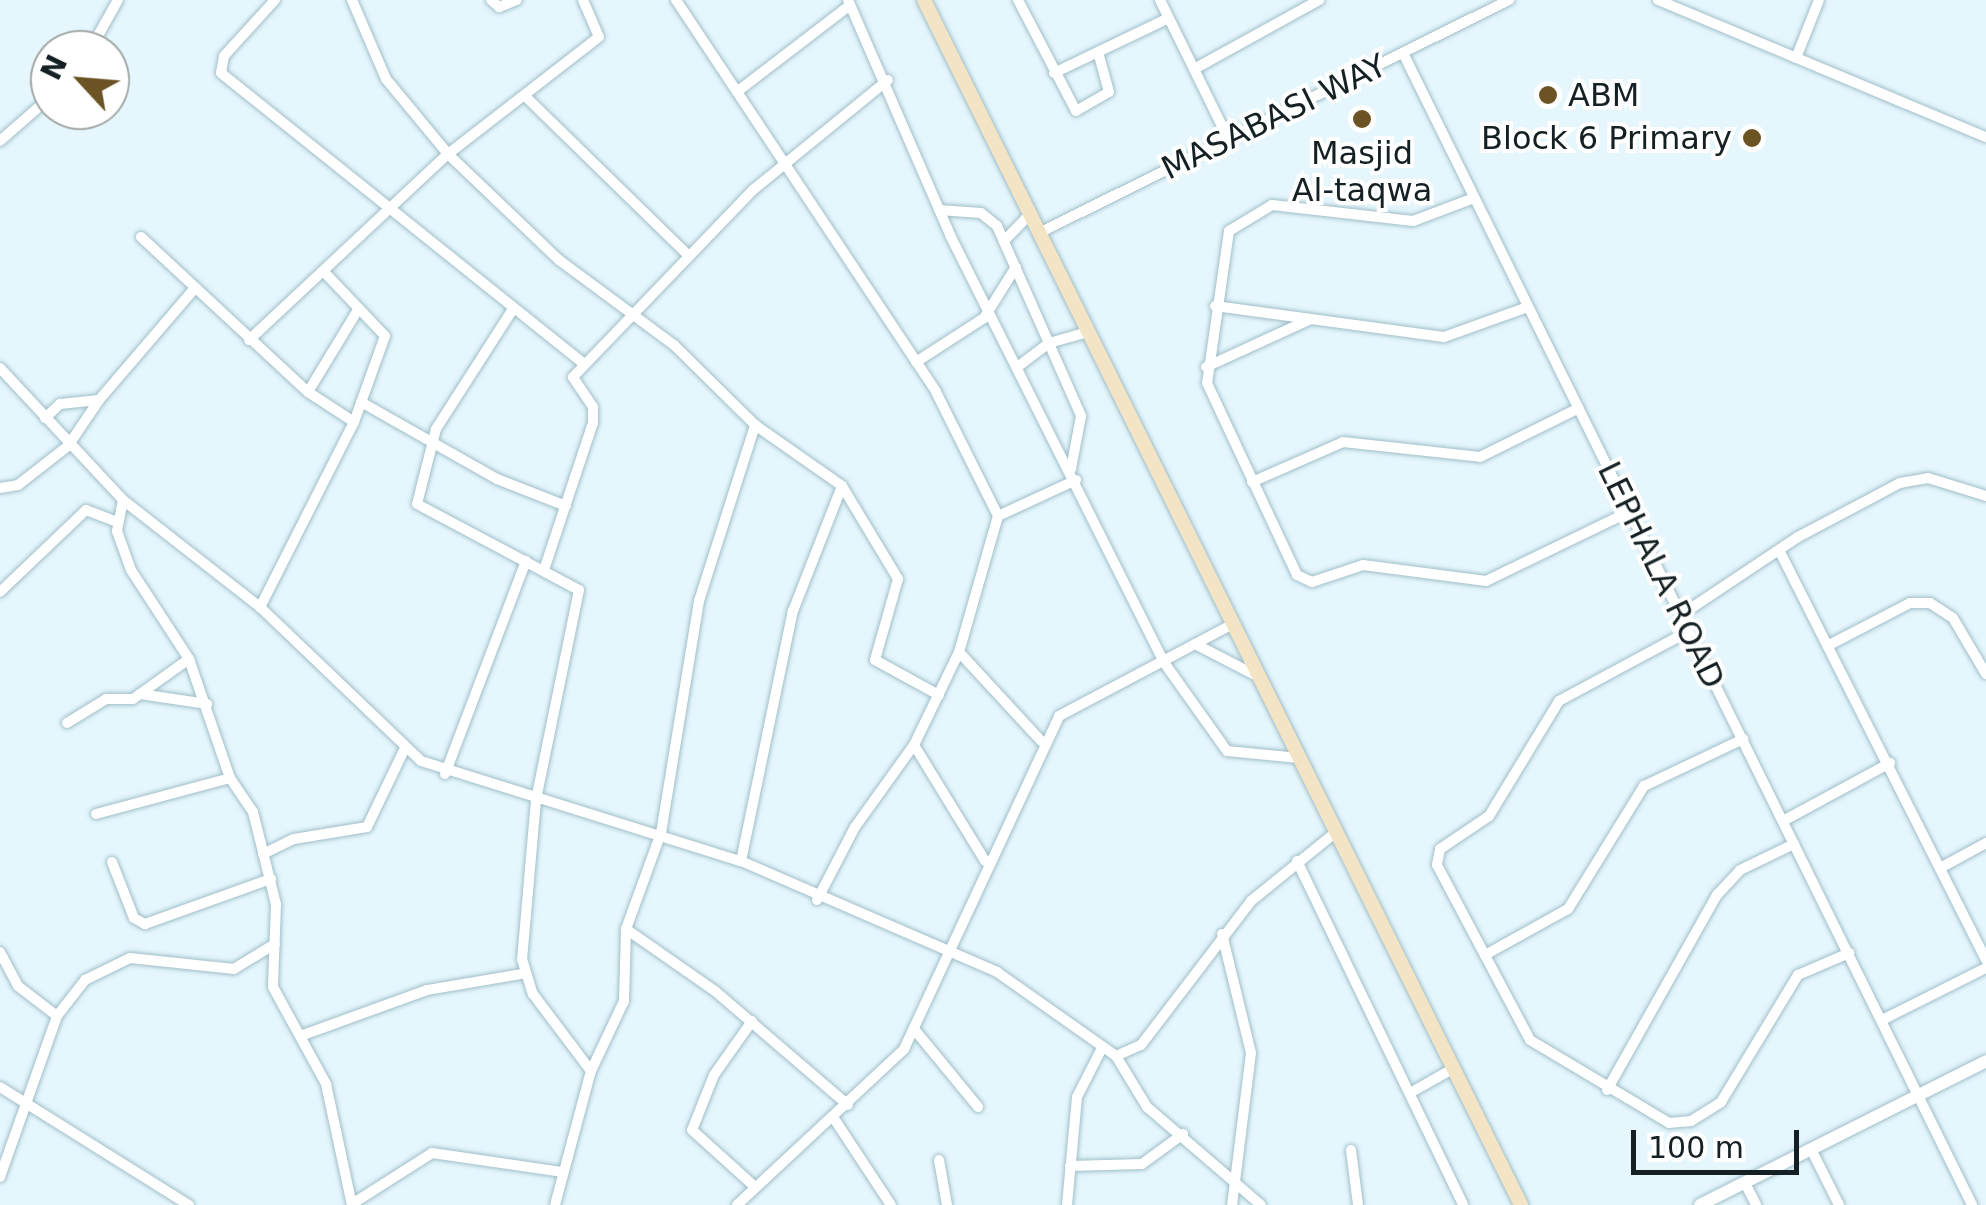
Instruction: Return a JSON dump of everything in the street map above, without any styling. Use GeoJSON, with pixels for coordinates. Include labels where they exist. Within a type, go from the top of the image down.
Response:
{"type":"FeatureCollection","features":[{"type":"Feature","properties":{"kind":"main road"},"geometry":{"type":"LineString","coordinates":[[924,0],[1522,1205]]}},
{"type":"Feature","properties":{"kind":"street"},"geometry":{"type":"LineString","coordinates":[[101,30],[118,0]]}},
{"type":"Feature","properties":{"kind":"street"},"geometry":{"type":"LineString","coordinates":[[275,0],[218,70],[388,212],[584,364]]}},
{"type":"Feature","properties":{"kind":"street"},"geometry":{"type":"LineString","coordinates":[[352,0],[386,79],[448,154],[629,314],[674,345],[755,425],[842,486],[898,579],[875,660],[939,695]]}},
{"type":"Feature","properties":{"kind":"street"},"geometry":{"type":"LineString","coordinates":[[491,0],[503,7],[517,0]]}},
{"type":"Feature","properties":{"kind":"street"},"geometry":{"type":"LineString","coordinates":[[250,340],[327,275],[448,154],[599,37],[583,0]]}},
{"type":"Feature","properties":{"kind":"street"},"geometry":{"type":"LineString","coordinates":[[1018,0],[1070,106],[1082,112],[1110,92],[1098,52]]}},
{"type":"Feature","properties":{"kind":"street"},"geometry":{"type":"LineString","coordinates":[[1160,0],[1228,138]]}},
{"type":"Feature","properties":{"kind":"street"},"geometry":{"type":"LineString","coordinates":[[1196,68],[1319,0]]}},
{"type":"Feature","properties":{"kind":"street","name":"MASABASI WAY"},"geometry":{"type":"LineString","coordinates":[[1039,233],[1403,53],[1487,5],[1509,0]]}},
{"type":"Feature","properties":{"kind":"street"},"geometry":{"type":"LineString","coordinates":[[1658,0],[1986,138]]}},
{"type":"Feature","properties":{"kind":"street"},"geometry":{"type":"LineString","coordinates":[[1796,58],[1820,0]]}},
{"type":"Feature","properties":{"kind":"street"},"geometry":{"type":"LineString","coordinates":[[680,2],[916,362],[998,516],[959,652],[939,695],[914,745],[855,827],[818,900]]}},
{"type":"Feature","properties":{"kind":"street"},"geometry":{"type":"LineString","coordinates":[[738,91],[849,2],[888,80],[939,210],[1020,365],[1163,660],[1227,751],[1299,758]]}},
{"type":"Feature","properties":{"kind":"street"},"geometry":{"type":"LineString","coordinates":[[1054,73],[1169,18]]}},
{"type":"Feature","properties":{"kind":"street","name":"LEPHALA ROAD"},"geometry":{"type":"LineString","coordinates":[[1403,53],[1972,1205]]}},
{"type":"Feature","properties":{"kind":"street"},"geometry":{"type":"LineString","coordinates":[[544,570],[594,416],[573,382],[584,364],[688,256],[788,163],[888,80]]}},
{"type":"Feature","properties":{"kind":"street"},"geometry":{"type":"LineString","coordinates":[[524,96],[688,256]]}},
{"type":"Feature","properties":{"kind":"street"},"geometry":{"type":"LineString","coordinates":[[0,140],[30,114]]}},
{"type":"Feature","properties":{"kind":"street"},"geometry":{"type":"LineString","coordinates":[[1474,198],[1412,222],[1263,208],[1228,231],[1206,367],[1252,482],[1297,576],[1312,582],[1363,565],[1486,581],[1628,512]]}},
{"type":"Feature","properties":{"kind":"street"},"geometry":{"type":"LineString","coordinates":[[939,210],[980,213],[1004,240],[1083,422],[1073,474],[998,516]]}},
{"type":"Feature","properties":{"kind":"street"},"geometry":{"type":"LineString","coordinates":[[1004,240],[1030,215]]}},
{"type":"Feature","properties":{"kind":"street"},"geometry":{"type":"LineString","coordinates":[[141,237],[308,392],[354,422]]}},
{"type":"Feature","properties":{"kind":"street"},"geometry":{"type":"LineString","coordinates":[[916,362],[992,310],[1016,267]]}},
{"type":"Feature","properties":{"kind":"street"},"geometry":{"type":"LineString","coordinates":[[260,607],[354,422],[386,344],[327,275]]}},
{"type":"Feature","properties":{"kind":"street"},"geometry":{"type":"LineString","coordinates":[[0,488],[18,484],[68,446],[99,400],[196,288]]}},
{"type":"Feature","properties":{"kind":"street"},"geometry":{"type":"LineString","coordinates":[[1215,306],[1444,337],[1528,307]]}},
{"type":"Feature","properties":{"kind":"street"},"geometry":{"type":"LineString","coordinates":[[308,392],[359,308]]}},
{"type":"Feature","properties":{"kind":"street"},"geometry":{"type":"LineString","coordinates":[[513,309],[432,441],[418,509],[544,570],[581,595],[536,800],[522,974],[591,1071]]}},
{"type":"Feature","properties":{"kind":"street"},"geometry":{"type":"LineString","coordinates":[[1206,367],[1312,319]]}},
{"type":"Feature","properties":{"kind":"street"},"geometry":{"type":"LineString","coordinates":[[1020,365],[1050,343],[1088,332]]}},
{"type":"Feature","properties":{"kind":"street"},"geometry":{"type":"LineString","coordinates":[[0,368],[68,446],[123,500],[260,607],[404,750],[444,774],[661,834],[741,861],[818,900],[949,950],[1015,984],[1116,1056],[1148,1107],[1261,1205]]}},
{"type":"Feature","properties":{"kind":"street"},"geometry":{"type":"LineString","coordinates":[[44,418],[60,404],[99,400]]}},
{"type":"Feature","properties":{"kind":"street"},"geometry":{"type":"LineString","coordinates":[[361,402],[566,506]]}},
{"type":"Feature","properties":{"kind":"street"},"geometry":{"type":"LineString","coordinates":[[1252,482],[1344,442],[1480,457],[1579,408]]}},
{"type":"Feature","properties":{"kind":"street"},"geometry":{"type":"LineString","coordinates":[[555,1205],[591,1071],[624,1001],[626,929],[661,834],[698,600],[755,425]]}},
{"type":"Feature","properties":{"kind":"street"},"geometry":{"type":"LineString","coordinates":[[1682,615],[1779,550],[1914,478],[1986,496]]}},
{"type":"Feature","properties":{"kind":"street"},"geometry":{"type":"LineString","coordinates":[[741,861],[794,611],[842,486]]}},
{"type":"Feature","properties":{"kind":"street"},"geometry":{"type":"LineString","coordinates":[[123,500],[118,522],[136,579],[189,659],[230,778],[253,812],[271,880],[275,995],[304,1035],[335,1109],[352,1205],[432,1152],[562,1172]]}},
{"type":"Feature","properties":{"kind":"street"},"geometry":{"type":"LineString","coordinates":[[0,592],[86,510],[118,522]]}},
{"type":"Feature","properties":{"kind":"street"},"geometry":{"type":"LineString","coordinates":[[1779,550],[1831,644],[1986,960]]}},
{"type":"Feature","properties":{"kind":"street"},"geometry":{"type":"LineString","coordinates":[[444,774],[526,561]]}},
{"type":"Feature","properties":{"kind":"street"},"geometry":{"type":"LineString","coordinates":[[1831,644],[1910,603],[1930,603],[1953,618],[1986,674]]}},
{"type":"Feature","properties":{"kind":"street"},"geometry":{"type":"LineString","coordinates":[[736,1205],[892,1066],[914,1029],[1041,741],[1059,716],[1233,624]]}},
{"type":"Feature","properties":{"kind":"street"},"geometry":{"type":"LineString","coordinates":[[1689,631],[1559,701],[1489,816],[1440,849],[1437,866],[1530,1040],[1607,1090],[1668,1123],[1706,1114],[1733,1089],[1798,975],[1849,953]]}},
{"type":"Feature","properties":{"kind":"street"},"geometry":{"type":"LineString","coordinates":[[1195,644],[1260,678]]}},
{"type":"Feature","properties":{"kind":"street"},"geometry":{"type":"LineString","coordinates":[[959,652],[1041,741]]}},
{"type":"Feature","properties":{"kind":"street"},"geometry":{"type":"LineString","coordinates":[[139,694],[189,659]]}},
{"type":"Feature","properties":{"kind":"street"},"geometry":{"type":"LineString","coordinates":[[67,724],[106,699],[139,694],[207,704]]}},
{"type":"Feature","properties":{"kind":"street"},"geometry":{"type":"LineString","coordinates":[[1485,955],[1568,910],[1644,786],[1743,738]]}},
{"type":"Feature","properties":{"kind":"street"},"geometry":{"type":"LineString","coordinates":[[914,745],[985,862]]}},
{"type":"Feature","properties":{"kind":"street"},"geometry":{"type":"LineString","coordinates":[[263,854],[294,839],[367,827],[404,750]]}},
{"type":"Feature","properties":{"kind":"street"},"geometry":{"type":"LineString","coordinates":[[1783,822],[1890,763]]}},
{"type":"Feature","properties":{"kind":"street"},"geometry":{"type":"LineString","coordinates":[[96,814],[230,778]]}},
{"type":"Feature","properties":{"kind":"street"},"geometry":{"type":"LineString","coordinates":[[1116,1056],[1141,1045],[1222,934],[1297,861],[1336,832]]}},
{"type":"Feature","properties":{"kind":"street"},"geometry":{"type":"LineString","coordinates":[[1942,867],[1986,843]]}},
{"type":"Feature","properties":{"kind":"street"},"geometry":{"type":"LineString","coordinates":[[1607,1090],[1717,895],[1740,870],[1794,844]]}},
{"type":"Feature","properties":{"kind":"street"},"geometry":{"type":"LineString","coordinates":[[1297,861],[1463,1205]]}},
{"type":"Feature","properties":{"kind":"street"},"geometry":{"type":"LineString","coordinates":[[112,862],[134,918],[145,924],[271,880]]}},
{"type":"Feature","properties":{"kind":"street"},"geometry":{"type":"LineString","coordinates":[[626,929],[752,1021],[848,1105]]}},
{"type":"Feature","properties":{"kind":"street"},"geometry":{"type":"LineString","coordinates":[[1222,934],[1252,1054],[1232,1205]]}},
{"type":"Feature","properties":{"kind":"street"},"geometry":{"type":"LineString","coordinates":[[0,1177],[30,1104],[57,1016],[70,993],[112,963],[174,958],[234,969],[275,944]]}},
{"type":"Feature","properties":{"kind":"street"},"geometry":{"type":"LineString","coordinates":[[0,952],[18,986],[57,1016]]}},
{"type":"Feature","properties":{"kind":"street"},"geometry":{"type":"LineString","coordinates":[[1882,1020],[1986,968]]}},
{"type":"Feature","properties":{"kind":"street"},"geometry":{"type":"LineString","coordinates":[[304,1035],[427,990],[522,974]]}},
{"type":"Feature","properties":{"kind":"street"},"geometry":{"type":"LineString","coordinates":[[752,1021],[714,1075],[692,1130],[755,1188]]}},
{"type":"Feature","properties":{"kind":"street"},"geometry":{"type":"LineString","coordinates":[[914,1029],[978,1107]]}},
{"type":"Feature","properties":{"kind":"street"},"geometry":{"type":"LineString","coordinates":[[1067,1205],[1078,1097],[1102,1048]]}},
{"type":"Feature","properties":{"kind":"street"},"geometry":{"type":"LineString","coordinates":[[1700,1205],[1986,1061]]}},
{"type":"Feature","properties":{"kind":"street"},"geometry":{"type":"LineString","coordinates":[[1410,1093],[1454,1068]]}},
{"type":"Feature","properties":{"kind":"street"},"geometry":{"type":"LineString","coordinates":[[0,1087],[189,1205]]}},
{"type":"Feature","properties":{"kind":"street"},"geometry":{"type":"LineString","coordinates":[[833,1117],[890,1205]]}},
{"type":"Feature","properties":{"kind":"street"},"geometry":{"type":"LineString","coordinates":[[1070,1166],[1142,1164],[1183,1134]]}},
{"type":"Feature","properties":{"kind":"street"},"geometry":{"type":"LineString","coordinates":[[1812,1149],[1840,1205]]}},
{"type":"Feature","properties":{"kind":"street"},"geometry":{"type":"LineString","coordinates":[[1351,1150],[1358,1205]]}},
{"type":"Feature","properties":{"kind":"street"},"geometry":{"type":"LineString","coordinates":[[939,1160],[947,1205]]}},
{"type":"Feature","properties":{"kind":"street"},"geometry":{"type":"LineString","coordinates":[[1745,1183],[1756,1205]]}},
{"type":"Feature","properties":{"kind":"place","name":"ABM"},"geometry":{"type":"Point","coordinates":[1548,95]}},
{"type":"Feature","properties":{"kind":"place","name":"Masjid Al-taqwa"},"geometry":{"type":"Point","coordinates":[1362,119]}},
{"type":"Feature","properties":{"kind":"place","name":"Block 6 Primary"},"geometry":{"type":"Point","coordinates":[1752,138]}}]}
